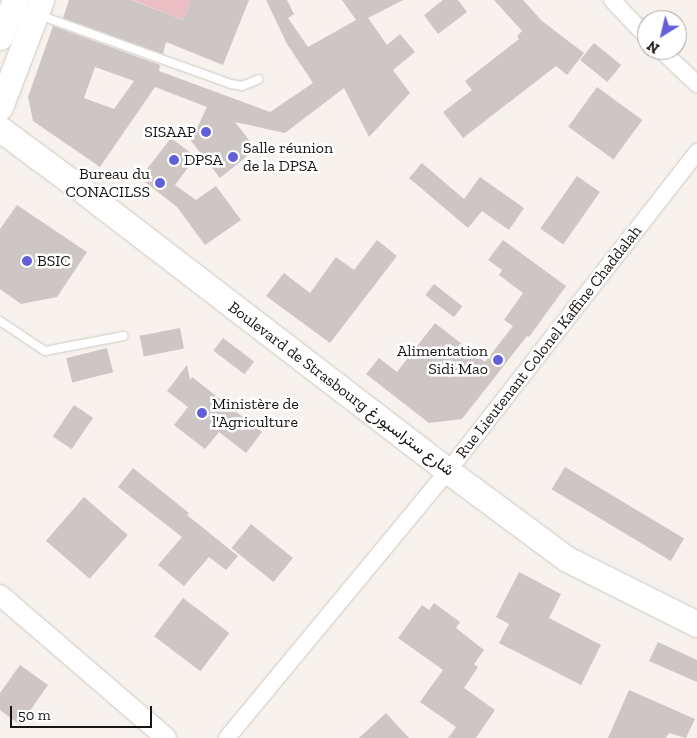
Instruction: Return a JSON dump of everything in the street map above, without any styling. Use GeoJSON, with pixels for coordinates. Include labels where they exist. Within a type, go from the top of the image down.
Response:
{"type":"FeatureCollection","features":[{"type":"Feature","properties":{"kind":"main road"},"geometry":{"type":"LineString","coordinates":[[0,38],[15,0]]}},
{"type":"Feature","properties":{"kind":"main road"},"geometry":{"type":"LineString","coordinates":[[0,107],[38,7]]}},
{"type":"Feature","properties":{"kind":"main road","name":"Boulevard de Strasbourg شارع ستراسبورغ"},"geometry":{"type":"LineString","coordinates":[[0,129],[448,471],[567,559],[697,624]]}},
{"type":"Feature","properties":{"kind":"street"},"geometry":{"type":"LineString","coordinates":[[612,0],[637,26]]}},
{"type":"Feature","properties":{"kind":"street"},"geometry":{"type":"LineString","coordinates":[[671,60],[697,84]]}},
{"type":"Feature","properties":{"kind":"street","name":"Rue Lieutenant Colonel Kaffine Chaddalah"},"geometry":{"type":"LineString","coordinates":[[227,738],[448,471],[697,152]]}},
{"type":"Feature","properties":{"kind":"street"},"geometry":{"type":"LineString","coordinates":[[0,594],[166,738]]}},
{"type":"Feature","properties":{"kind":"lane"},"geometry":{"type":"LineString","coordinates":[[38,7],[230,84],[242,86],[259,79]]}},
{"type":"Feature","properties":{"kind":"lane"},"geometry":{"type":"LineString","coordinates":[[0,321],[45,351],[124,336]]}},
{"type":"Feature","properties":{"kind":"shaded area"},"geometry":{"type":"Polygon","coordinates":[[[133,0],[191,0],[183,20],[133,0]]]}},
{"type":"Feature","properties":{"kind":"building"},"geometry":{"type":"Polygon","coordinates":[[[69,0],[132,0],[183,20],[191,0],[249,0],[223,65],[166,42],[163,54],[63,18],[69,0]]]}},
{"type":"Feature","properties":{"kind":"building"},"geometry":{"type":"Polygon","coordinates":[[[266,0],[287,0],[294,14],[288,18],[308,47],[356,20],[342,0],[403,0],[368,18],[387,45],[400,34],[415,52],[393,70],[410,93],[369,137],[344,88],[285,133],[235,122],[256,149],[220,178],[191,141],[207,107],[155,87],[100,167],[33,121],[28,97],[53,26],[160,65],[159,71],[270,112],[313,83],[287,44],[266,0]],[[95,67],[84,98],[114,109],[134,81],[95,67]]]}},
{"type":"Feature","properties":{"kind":"building"},"geometry":{"type":"Polygon","coordinates":[[[443,0],[458,0],[467,12],[438,34],[424,15],[443,0]]]}},
{"type":"Feature","properties":{"kind":"building"},"geometry":{"type":"Polygon","coordinates":[[[494,0],[523,0],[542,21],[584,53],[567,75],[556,66],[463,138],[443,112],[472,90],[465,81],[519,39],[517,36],[522,31],[494,0]]]}},
{"type":"Feature","properties":{"kind":"building"},"geometry":{"type":"Polygon","coordinates":[[[594,43],[621,65],[607,82],[580,60],[594,43]]]}},
{"type":"Feature","properties":{"kind":"building"},"geometry":{"type":"Polygon","coordinates":[[[597,87],[642,120],[614,160],[568,127],[597,87]]]}},
{"type":"Feature","properties":{"kind":"building"},"geometry":{"type":"Polygon","coordinates":[[[171,138],[196,157],[175,185],[196,200],[216,186],[241,220],[205,245],[177,207],[140,178],[171,138]]]}},
{"type":"Feature","properties":{"kind":"building"},"geometry":{"type":"Polygon","coordinates":[[[422,163],[464,199],[480,177],[524,208],[509,230],[482,211],[468,228],[409,178],[422,163]]]}},
{"type":"Feature","properties":{"kind":"building"},"geometry":{"type":"Polygon","coordinates":[[[577,176],[600,192],[563,244],[540,228],[577,176]]]}},
{"type":"Feature","properties":{"kind":"building"},"geometry":{"type":"Polygon","coordinates":[[[17,205],[87,252],[57,297],[21,304],[0,289],[0,229],[17,205]]]}},
{"type":"Feature","properties":{"kind":"building"},"geometry":{"type":"Polygon","coordinates":[[[377,240],[397,256],[330,343],[266,296],[284,273],[310,293],[336,257],[354,270],[377,240]]]}},
{"type":"Feature","properties":{"kind":"building"},"geometry":{"type":"Polygon","coordinates":[[[503,240],[566,286],[529,337],[527,336],[462,419],[429,423],[366,374],[379,358],[397,372],[435,323],[485,362],[513,326],[504,320],[523,293],[499,275],[502,270],[488,260],[503,240]]]}},
{"type":"Feature","properties":{"kind":"building"},"geometry":{"type":"Polygon","coordinates":[[[434,284],[462,306],[454,317],[425,295],[434,284]]]}},
{"type":"Feature","properties":{"kind":"building"},"geometry":{"type":"Polygon","coordinates":[[[180,328],[184,349],[144,356],[140,336],[180,328]]]}},
{"type":"Feature","properties":{"kind":"building"},"geometry":{"type":"Polygon","coordinates":[[[223,338],[254,361],[245,374],[213,351],[223,338]]]}},
{"type":"Feature","properties":{"kind":"building"},"geometry":{"type":"Polygon","coordinates":[[[107,348],[113,372],[72,382],[66,358],[107,348]]]}},
{"type":"Feature","properties":{"kind":"building"},"geometry":{"type":"Polygon","coordinates":[[[187,365],[190,380],[192,377],[262,432],[246,453],[219,432],[205,449],[174,425],[188,407],[167,391],[187,365]]]}},
{"type":"Feature","properties":{"kind":"building"},"geometry":{"type":"Polygon","coordinates":[[[74,405],[93,418],[72,449],[53,437],[74,405]]]}},
{"type":"Feature","properties":{"kind":"building"},"geometry":{"type":"Polygon","coordinates":[[[565,467],[684,539],[671,561],[552,489],[565,467]]]}},
{"type":"Feature","properties":{"kind":"building"},"geometry":{"type":"Polygon","coordinates":[[[133,468],[238,556],[226,570],[209,557],[184,586],[158,565],[182,537],[118,487],[133,468]]]}},
{"type":"Feature","properties":{"kind":"building"},"geometry":{"type":"Polygon","coordinates":[[[84,497],[128,535],[90,579],[46,541],[84,497]]]}},
{"type":"Feature","properties":{"kind":"building"},"geometry":{"type":"Polygon","coordinates":[[[251,524],[293,558],[273,582],[231,548],[251,524]]]}},
{"type":"Feature","properties":{"kind":"building"},"geometry":{"type":"Polygon","coordinates":[[[519,572],[561,594],[549,618],[601,645],[581,685],[499,643],[509,624],[496,617],[519,572]]]}},
{"type":"Feature","properties":{"kind":"building"},"geometry":{"type":"Polygon","coordinates":[[[183,598],[229,633],[200,671],[154,636],[183,598]]]}},
{"type":"Feature","properties":{"kind":"building"},"geometry":{"type":"Polygon","coordinates":[[[434,603],[460,622],[456,628],[484,650],[474,664],[478,667],[464,688],[495,710],[476,738],[448,738],[456,727],[420,702],[443,670],[398,638],[422,605],[429,610],[434,603]]]}},
{"type":"Feature","properties":{"kind":"building"},"geometry":{"type":"Polygon","coordinates":[[[658,642],[697,660],[697,682],[649,661],[658,642]]]}},
{"type":"Feature","properties":{"kind":"building"},"geometry":{"type":"Polygon","coordinates":[[[20,665],[48,685],[20,725],[0,710],[0,693],[20,665]]]}},
{"type":"Feature","properties":{"kind":"building"},"geometry":{"type":"Polygon","coordinates":[[[629,690],[695,719],[686,738],[669,733],[666,738],[608,738],[629,690]]]}},
{"type":"Feature","properties":{"kind":"building"},"geometry":{"type":"Polygon","coordinates":[[[386,713],[409,738],[359,738],[386,713]]]}},
{"type":"Feature","properties":{"kind":"place","name":"SISAAP"},"geometry":{"type":"Point","coordinates":[206,132]}},
{"type":"Feature","properties":{"kind":"place","name":"Salle réunion de la DPSA"},"geometry":{"type":"Point","coordinates":[233,157]}},
{"type":"Feature","properties":{"kind":"place","name":"DPSA"},"geometry":{"type":"Point","coordinates":[174,160]}},
{"type":"Feature","properties":{"kind":"place","name":"Bureau du CONACILSS"},"geometry":{"type":"Point","coordinates":[160,183]}},
{"type":"Feature","properties":{"kind":"place","name":"BSIC"},"geometry":{"type":"Point","coordinates":[27,261]}},
{"type":"Feature","properties":{"kind":"place","name":"Alimentation Sidi Mao"},"geometry":{"type":"Point","coordinates":[498,360]}},
{"type":"Feature","properties":{"kind":"place","name":"Ministère de l'Agriculture"},"geometry":{"type":"Point","coordinates":[202,413]}}]}
